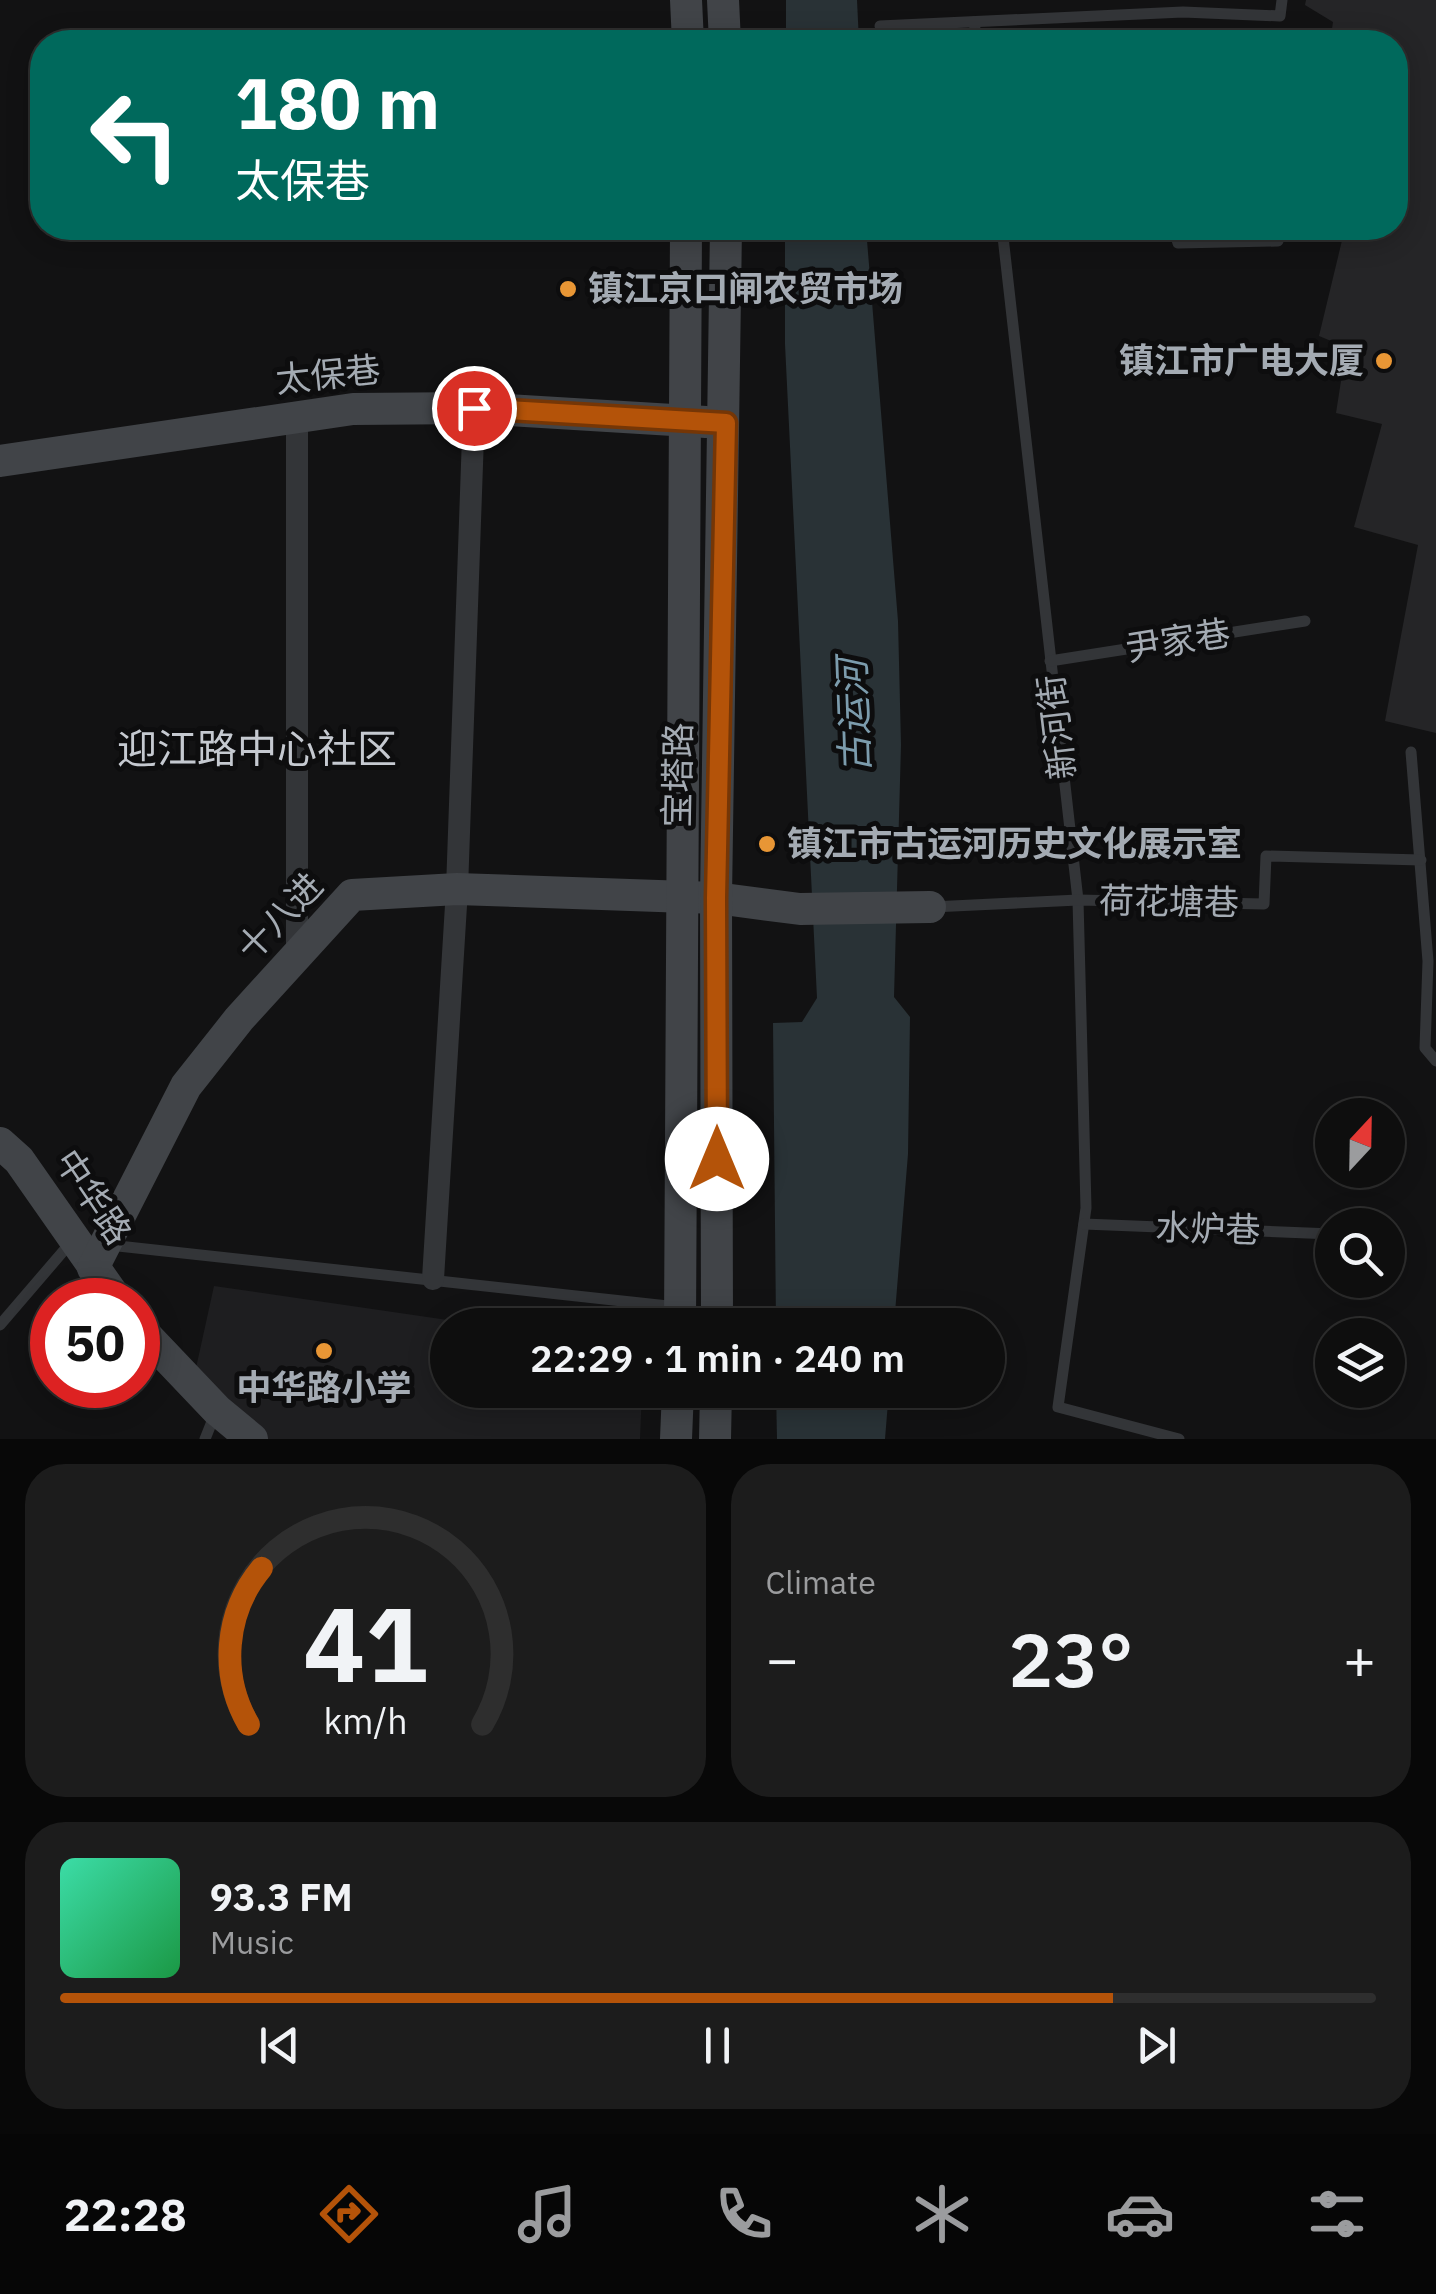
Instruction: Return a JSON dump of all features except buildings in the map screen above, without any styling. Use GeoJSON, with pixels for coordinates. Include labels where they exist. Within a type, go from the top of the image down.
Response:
{"type":"FeatureCollection","features":[{"type":"Feature","properties":{"kind":"main road"},"geometry":{"type":"LineString","coordinates":[[686,0],[687,30]]}},
{"type":"Feature","properties":{"kind":"main road"},"geometry":{"type":"LineString","coordinates":[[722,0],[724,30]]}},
{"type":"Feature","properties":{"kind":"main road","name":"宝塔路"},"geometry":{"type":"LineString","coordinates":[[686,240],[684,421],[716,1308]]}},
{"type":"Feature","properties":{"kind":"main road","name":"宝塔路"},"geometry":{"type":"LineString","coordinates":[[681,1308],[726,423],[726,240]]}},
{"type":"Feature","properties":{"kind":"main road","name":"太保巷"},"geometry":{"type":"LineString","coordinates":[[0,461],[353,408],[474,408],[726,423]]}},
{"type":"Feature","properties":{"kind":"main road","name":"十八进"},"geometry":{"type":"LineString","coordinates":[[92,1250],[186,1086],[297,953],[352,896],[457,889],[700,898],[800,908],[930,907]]}},
{"type":"Feature","properties":{"kind":"main road","name":"中华路"},"geometry":{"type":"LineString","coordinates":[[0,1143],[20,1160],[92,1250],[106,1278]]}},
{"type":"Feature","properties":{"kind":"main road"},"geometry":{"type":"LineString","coordinates":[[160,1357],[211,1425],[252,1439]]}},
{"type":"Feature","properties":{"kind":"main road"},"geometry":{"type":"LineString","coordinates":[[676,1439],[677,1408]]}},
{"type":"Feature","properties":{"kind":"main road"},"geometry":{"type":"LineString","coordinates":[[715,1439],[716,1408]]}},
{"type":"Feature","properties":{"kind":"street"},"geometry":{"type":"LineString","coordinates":[[434,1279],[457,889],[474,408]]}},
{"type":"Feature","properties":{"kind":"street"},"geometry":{"type":"LineString","coordinates":[[297,417],[297,953]]}},
{"type":"Feature","properties":{"kind":"lane"},"geometry":{"type":"LineString","coordinates":[[880,26],[1183,12],[1280,16],[1282,0]]}},
{"type":"Feature","properties":{"kind":"lane"},"geometry":{"type":"LineString","coordinates":[[974,22],[975,30]]}},
{"type":"Feature","properties":{"kind":"lane","name":"新河街"},"geometry":{"type":"LineString","coordinates":[[1003,240],[1078,900],[1084,1224],[1058,1406],[1179,1439]]}},
{"type":"Feature","properties":{"kind":"lane"},"geometry":{"type":"LineString","coordinates":[[1177,240],[1278,240]]}},
{"type":"Feature","properties":{"kind":"lane","name":"尹家巷"},"geometry":{"type":"LineString","coordinates":[[1050,661],[1306,621]]}},
{"type":"Feature","properties":{"kind":"lane"},"geometry":{"type":"LineString","coordinates":[[1412,752],[1428,961],[1425,1048],[1436,1061]]}},
{"type":"Feature","properties":{"kind":"lane","name":"荷花塘巷"},"geometry":{"type":"LineString","coordinates":[[930,907],[1078,900],[1264,904],[1266,856],[1421,860]]}},
{"type":"Feature","properties":{"kind":"lane","name":"水炉巷"},"geometry":{"type":"LineString","coordinates":[[1084,1224],[1315,1233]]}},
{"type":"Feature","properties":{"kind":"lane"},"geometry":{"type":"LineString","coordinates":[[0,1324],[92,1250],[434,1279],[628,1308]]}},
{"type":"Feature","properties":{"kind":"shaded area","name":"中华路小学"},"geometry":{"type":"Polygon","coordinates":[[[214,1286],[430,1317],[430,1408],[641,1408],[640,1439],[265,1439],[194,1377],[214,1286]]]}},
{"type":"Feature","properties":{"kind":"water"},"geometry":{"type":"Polygon","coordinates":[[[786,0],[857,0],[858,30],[786,30],[786,0]]]}},
{"type":"Feature","properties":{"kind":"water","name":"古运河"},"geometry":{"type":"Polygon","coordinates":[[[785,240],[867,240],[898,621],[901,745],[894,997],[910,1017],[908,1154],[895,1308],[776,1308],[773,1023],[802,1022],[817,998],[785,344],[785,240]]]}},
{"type":"Feature","properties":{"kind":"water"},"geometry":{"type":"Polygon","coordinates":[[[776,1408],[888,1408],[885,1439],[777,1439],[776,1408]]]}},
{"type":"Feature","properties":{"kind":"place","name":"镇江京口闸农贸市场"},"geometry":{"type":"Point","coordinates":[568,289]}},
{"type":"Feature","properties":{"kind":"place","name":"镇江市广电大厦"},"geometry":{"type":"Point","coordinates":[1384,361]}},
{"type":"Feature","properties":{"kind":"place","name":"镇江市古运河历史文化展示室"},"geometry":{"type":"Point","coordinates":[767,844]}},
{"type":"Feature","properties":{"kind":"place","name":"中华路小学"},"geometry":{"type":"Point","coordinates":[324,1351]}},
{"type":"Feature","properties":{"kind":"district","name":"迎江路中心社区"},"geometry":{"type":"Point","coordinates":[257,749]}},
{"type":"Feature","properties":{"kind":"route"},"geometry":{"type":"LineString","coordinates":[[474,408],[726,423],[716,898],[717,1159]]}}]}
